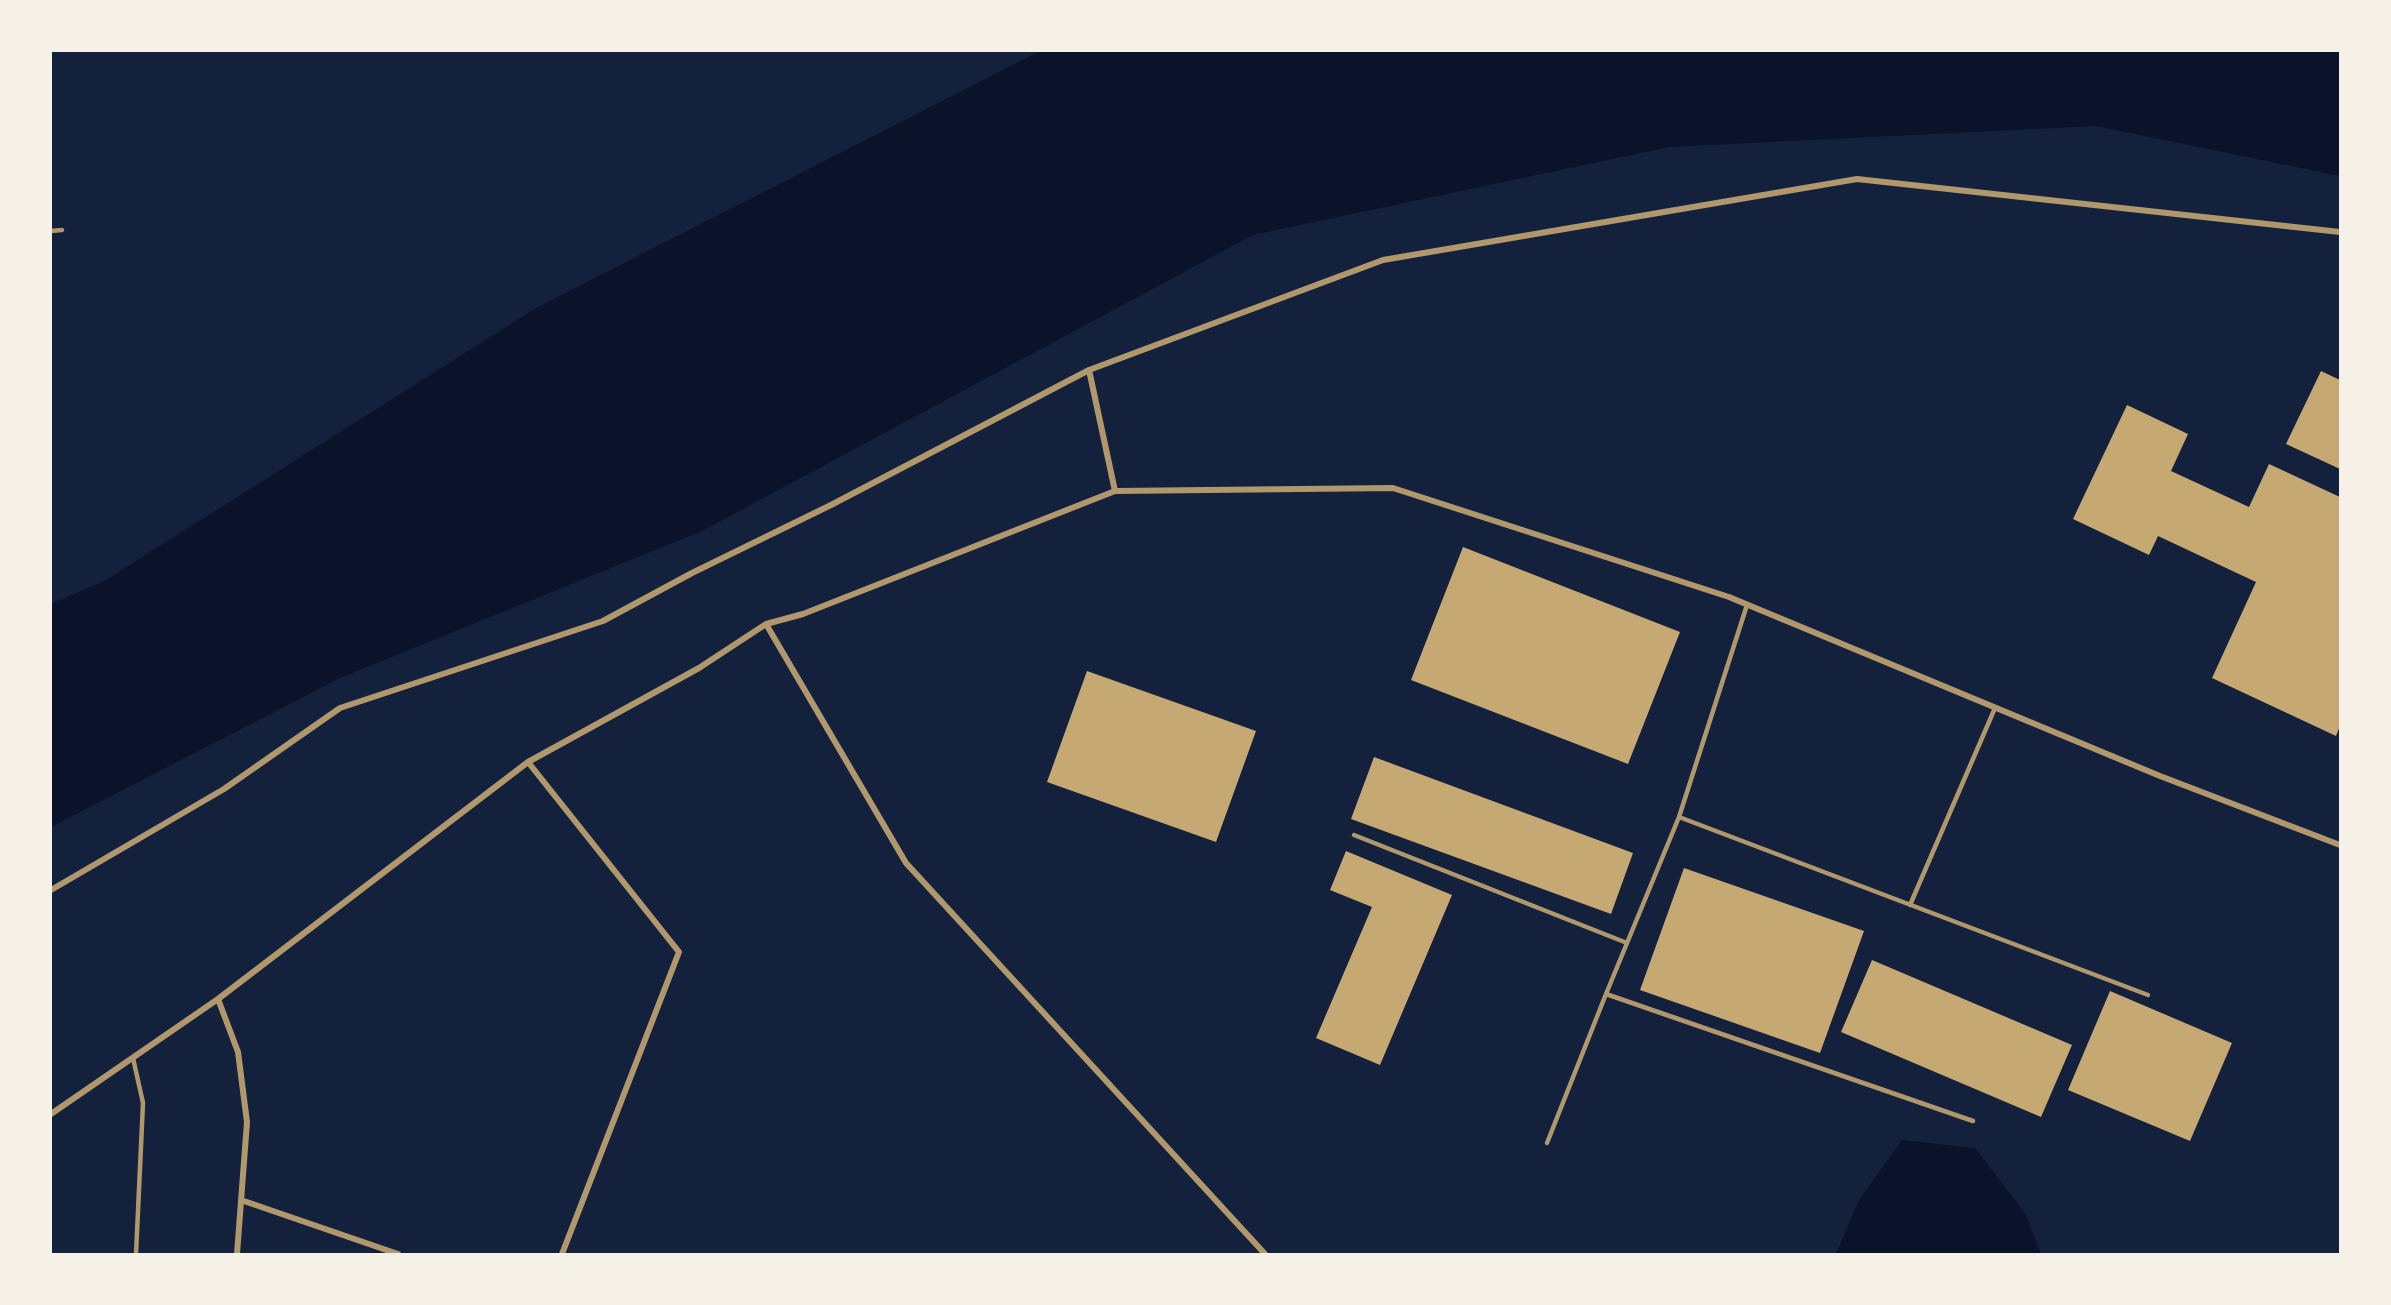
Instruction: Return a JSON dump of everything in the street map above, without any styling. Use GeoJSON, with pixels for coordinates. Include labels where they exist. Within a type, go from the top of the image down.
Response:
{"type":"FeatureCollection","features":[{"type":"Feature","properties":{"kind":"street"},"geometry":{"type":"LineString","coordinates":[[51,890],[224,789],[340,708],[603,621],[692,573],[831,505],[1089,370],[1383,260],[1857,179],[2340,232]]}},
{"type":"Feature","properties":{"kind":"street"},"geometry":{"type":"LineString","coordinates":[[1089,370],[1115,491]]}},
{"type":"Feature","properties":{"kind":"street"},"geometry":{"type":"LineString","coordinates":[[51,1114],[218,999],[528,762],[699,668],[766,624],[803,614],[1115,491],[1394,488],[1747,605],[2160,776],[2340,845]]}},
{"type":"Feature","properties":{"kind":"street"},"geometry":{"type":"LineString","coordinates":[[766,624],[906,863],[1265,1254]]}},
{"type":"Feature","properties":{"kind":"street"},"geometry":{"type":"LineString","coordinates":[[528,762],[679,951],[562,1254]]}},
{"type":"Feature","properties":{"kind":"street"},"geometry":{"type":"LineString","coordinates":[[218,999],[238,1052],[247,1122],[237,1254]]}},
{"type":"Feature","properties":{"kind":"street"},"geometry":{"type":"LineString","coordinates":[[241,1200],[398,1254]]}},
{"type":"Feature","properties":{"kind":"lane"},"geometry":{"type":"LineString","coordinates":[[51,231],[62,230]]}},
{"type":"Feature","properties":{"kind":"lane"},"geometry":{"type":"LineString","coordinates":[[1547,1143],[1679,817],[1747,605]]}},
{"type":"Feature","properties":{"kind":"lane"},"geometry":{"type":"LineString","coordinates":[[1910,905],[1995,708]]}},
{"type":"Feature","properties":{"kind":"lane"},"geometry":{"type":"LineString","coordinates":[[1679,817],[2148,995]]}},
{"type":"Feature","properties":{"kind":"lane"},"geometry":{"type":"LineString","coordinates":[[1354,835],[1627,943]]}},
{"type":"Feature","properties":{"kind":"lane"},"geometry":{"type":"LineString","coordinates":[[1606,994],[1973,1121]]}},
{"type":"Feature","properties":{"kind":"lane"},"geometry":{"type":"LineString","coordinates":[[133,1058],[143,1102],[135,1254]]}},
{"type":"Feature","properties":{"kind":"water"},"geometry":{"type":"Polygon","coordinates":[[[1040,51],[2340,51],[2340,176],[2096,126],[1669,147],[1253,235],[702,531],[340,678],[51,827],[51,604],[106,580],[536,308],[1040,51]]]}},
{"type":"Feature","properties":{"kind":"water"},"geometry":{"type":"Polygon","coordinates":[[[1902,1140],[1975,1148],[2025,1213],[2041,1254],[1836,1254],[1859,1200],[1902,1140]]]}},
{"type":"Feature","properties":{"kind":"building"},"geometry":{"type":"Polygon","coordinates":[[[2321,371],[2340,380],[2340,469],[2286,444],[2321,371]]]}},
{"type":"Feature","properties":{"kind":"building"},"geometry":{"type":"Polygon","coordinates":[[[2127,405],[2188,434],[2171,471],[2249,507],[2269,464],[2340,497],[2340,726],[2336,736],[2212,678],[2256,582],[2158,536],[2149,555],[2073,519],[2127,405]]]}},
{"type":"Feature","properties":{"kind":"building"},"geometry":{"type":"Polygon","coordinates":[[[1463,547],[1680,632],[1628,764],[1411,680],[1463,547]]]}},
{"type":"Feature","properties":{"kind":"building"},"geometry":{"type":"Polygon","coordinates":[[[1087,671],[1256,731],[1216,842],[1047,782],[1087,671]]]}},
{"type":"Feature","properties":{"kind":"building"},"geometry":{"type":"Polygon","coordinates":[[[1374,757],[1633,853],[1611,914],[1351,819],[1374,757]]]}},
{"type":"Feature","properties":{"kind":"building"},"geometry":{"type":"Polygon","coordinates":[[[1346,851],[1452,895],[1380,1065],[1316,1038],[1372,907],[1330,890],[1346,851]]]}},
{"type":"Feature","properties":{"kind":"building"},"geometry":{"type":"Polygon","coordinates":[[[1684,868],[1864,931],[1820,1053],[1640,990],[1684,868]]]}},
{"type":"Feature","properties":{"kind":"building"},"geometry":{"type":"Polygon","coordinates":[[[1872,960],[2072,1045],[2041,1117],[1841,1032],[1872,960]]]}},
{"type":"Feature","properties":{"kind":"building"},"geometry":{"type":"Polygon","coordinates":[[[2110,991],[2232,1043],[2190,1141],[2068,1090],[2110,991]]]}}]}
